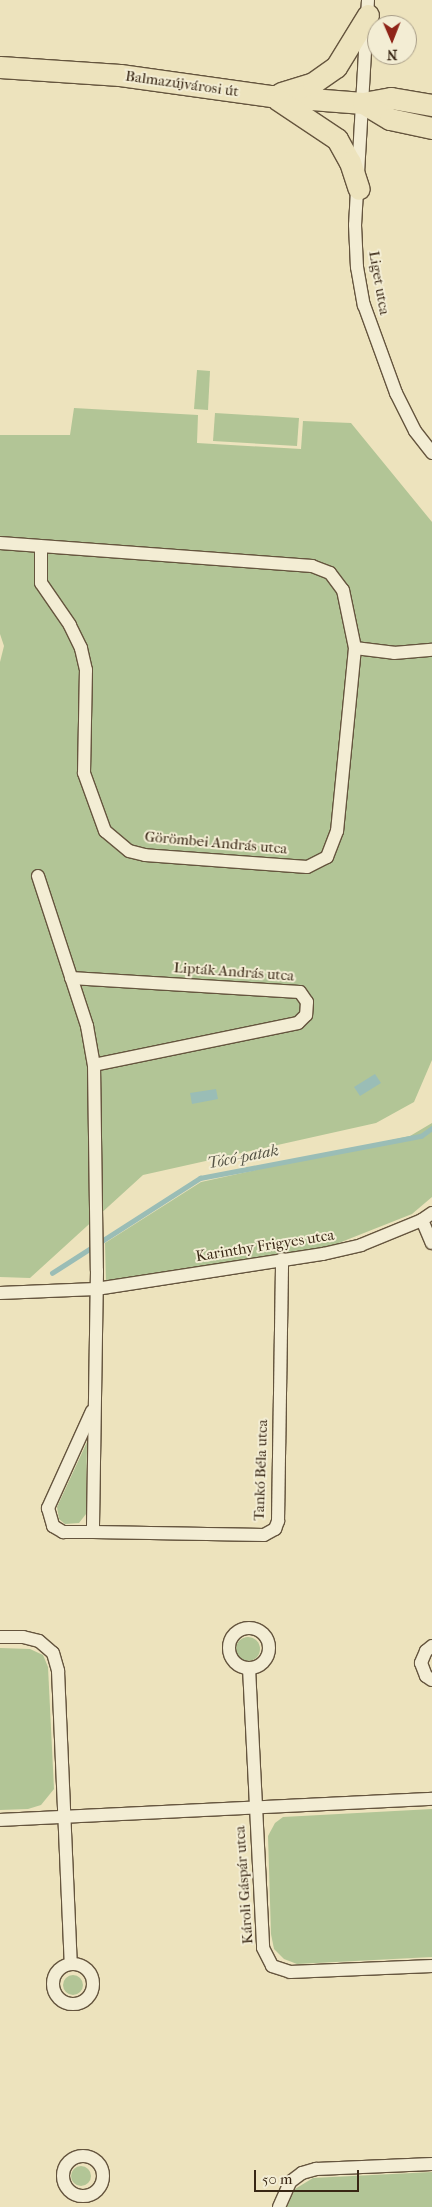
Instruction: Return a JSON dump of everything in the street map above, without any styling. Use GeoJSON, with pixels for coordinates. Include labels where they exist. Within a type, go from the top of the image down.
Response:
{"type":"FeatureCollection","features":[{"type":"Feature","properties":{"kind":"main road"},"geometry":{"type":"LineString","coordinates":[[272,96],[313,83],[336,67],[368,8]]}},
{"type":"Feature","properties":{"kind":"main road","name":"Balmazújvárosi út"},"geometry":{"type":"LineString","coordinates":[[0,67],[120,75],[272,96],[363,104],[391,98],[432,105]]}},
{"type":"Feature","properties":{"kind":"main road"},"geometry":{"type":"LineString","coordinates":[[272,96],[337,139],[350,162],[359,189]]}},
{"type":"Feature","properties":{"kind":"main road","name":"Balmazújvárosi út"},"geometry":{"type":"LineString","coordinates":[[363,104],[390,119],[432,128]]}},
{"type":"Feature","properties":{"kind":"street","name":"Liget utca"},"geometry":{"type":"LineString","coordinates":[[368,8],[359,189],[355,225],[364,305],[396,393],[415,431],[432,454]]}},
{"type":"Feature","properties":{"kind":"street","name":"Görömbei András utca"},"geometry":{"type":"LineString","coordinates":[[0,543],[312,566],[330,573],[343,590],[355,648],[337,831],[327,857],[307,867],[146,856],[129,851],[104,831],[86,780],[83,746],[86,670],[81,648],[70,625],[41,583],[41,547]]}},
{"type":"Feature","properties":{"kind":"street"},"geometry":{"type":"LineString","coordinates":[[355,648],[394,653],[432,650]]}},
{"type":"Feature","properties":{"kind":"street"},"geometry":{"type":"LineString","coordinates":[[38,876],[87,1026],[94,1065],[96,1289]]}},
{"type":"Feature","properties":{"kind":"street","name":"Lipták András utca"},"geometry":{"type":"LineString","coordinates":[[71,978],[300,992],[307,1002],[306,1015],[298,1023],[94,1065]]}},
{"type":"Feature","properties":{"kind":"street"},"geometry":{"type":"LineString","coordinates":[[427,1217],[432,1243]]}},
{"type":"Feature","properties":{"kind":"street","name":"Karinthy Frigyes utca"},"geometry":{"type":"LineString","coordinates":[[0,1293],[96,1289],[362,1245],[427,1217]]}},
{"type":"Feature","properties":{"kind":"street","name":"Tankó Béla utca"},"geometry":{"type":"LineString","coordinates":[[94,1407],[48,1508],[53,1526],[63,1532],[264,1536],[275,1529],[278,1521],[282,1259]]}},
{"type":"Feature","properties":{"kind":"street","name":"Tankó Béla utca"},"geometry":{"type":"LineString","coordinates":[[93,1532],[96,1289]]}},
{"type":"Feature","properties":{"kind":"street"},"geometry":{"type":"LineString","coordinates":[[0,1636],[23,1637],[39,1641],[53,1654],[58,1671],[71,1964]]}},
{"type":"Feature","properties":{"kind":"street"},"geometry":{"type":"LineString","coordinates":[[432,1646],[426,1651],[421,1663],[426,1676],[432,1680]]}},
{"type":"Feature","properties":{"kind":"street","name":"Károli Gáspár utca"},"geometry":{"type":"LineString","coordinates":[[249,1668],[263,1948],[272,1966],[290,1972],[432,1966]]}},
{"type":"Feature","properties":{"kind":"street"},"geometry":{"type":"LineString","coordinates":[[0,1820],[432,1799]]}},
{"type":"Feature","properties":{"kind":"street"},"geometry":{"type":"LineString","coordinates":[[278,2207],[290,2182],[302,2173],[316,2169],[432,2164]]}},
{"type":"Feature","properties":{"kind":"green space"},"geometry":{"type":"Polygon","coordinates":[[[197,370],[210,371],[208,410],[194,409],[197,370]]]}},
{"type":"Feature","properties":{"kind":"green space"},"geometry":{"type":"Polygon","coordinates":[[[74,408],[198,415],[197,443],[301,449],[303,421],[351,423],[432,522],[432,1060],[414,1102],[376,1123],[143,1175],[30,1278],[0,1277],[0,662],[4,646],[0,634],[0,435],[70,435],[74,408]]]}},
{"type":"Feature","properties":{"kind":"green space"},"geometry":{"type":"Polygon","coordinates":[[[215,413],[299,418],[297,446],[213,441],[215,413]]]}},
{"type":"Feature","properties":{"kind":"green space"},"geometry":{"type":"Polygon","coordinates":[[[432,1123],[432,1197],[412,1214],[316,1252],[106,1283],[105,1243],[201,1182],[410,1136],[432,1123]]]}},
{"type":"Feature","properties":{"kind":"green space"},"geometry":{"type":"Polygon","coordinates":[[[87,1442],[86,1514],[79,1523],[65,1524],[59,1519],[57,1507],[87,1442]]]}},
{"type":"Feature","properties":{"kind":"green space"},"geometry":{"type":"Polygon","coordinates":[[[248,1637],[253,1638],[259,1644],[259,1654],[253,1660],[248,1661],[243,1660],[237,1654],[236,1649],[237,1644],[243,1638],[248,1637]]]}},
{"type":"Feature","properties":{"kind":"green space"},"geometry":{"type":"Polygon","coordinates":[[[0,1648],[30,1649],[43,1655],[48,1667],[54,1789],[41,1805],[28,1809],[0,1810],[0,1648]]]}},
{"type":"Feature","properties":{"kind":"green space"},"geometry":{"type":"Polygon","coordinates":[[[432,1809],[432,1957],[297,1964],[284,1959],[274,1949],[271,1934],[268,1836],[275,1823],[283,1817],[432,1809]]]}},
{"type":"Feature","properties":{"kind":"green space"},"geometry":{"type":"Polygon","coordinates":[[[73,1975],[80,1978],[83,1985],[80,1992],[73,1995],[66,1992],[63,1985],[66,1978],[73,1975]]]}},
{"type":"Feature","properties":{"kind":"green space"},"geometry":{"type":"Polygon","coordinates":[[[81,2166],[88,2169],[91,2176],[88,2183],[81,2186],[74,2183],[71,2176],[74,2169],[81,2166]]]}},
{"type":"Feature","properties":{"kind":"green space"},"geometry":{"type":"Polygon","coordinates":[[[432,2172],[432,2207],[287,2207],[295,2189],[313,2178],[432,2172]]]}},
{"type":"Feature","properties":{"kind":"water"},"geometry":{"type":"Polygon","coordinates":[[[375,1074],[381,1083],[360,1096],[354,1087],[375,1074]]]}},
{"type":"Feature","properties":{"kind":"water"},"geometry":{"type":"Polygon","coordinates":[[[216,1089],[218,1099],[192,1104],[190,1093],[216,1089]]]}},
{"type":"Feature","properties":{"kind":"waterway","name":"Tócó-patak"},"geometry":{"type":"LineString","coordinates":[[52,1273],[200,1178],[421,1136],[432,1128]]}}]}
